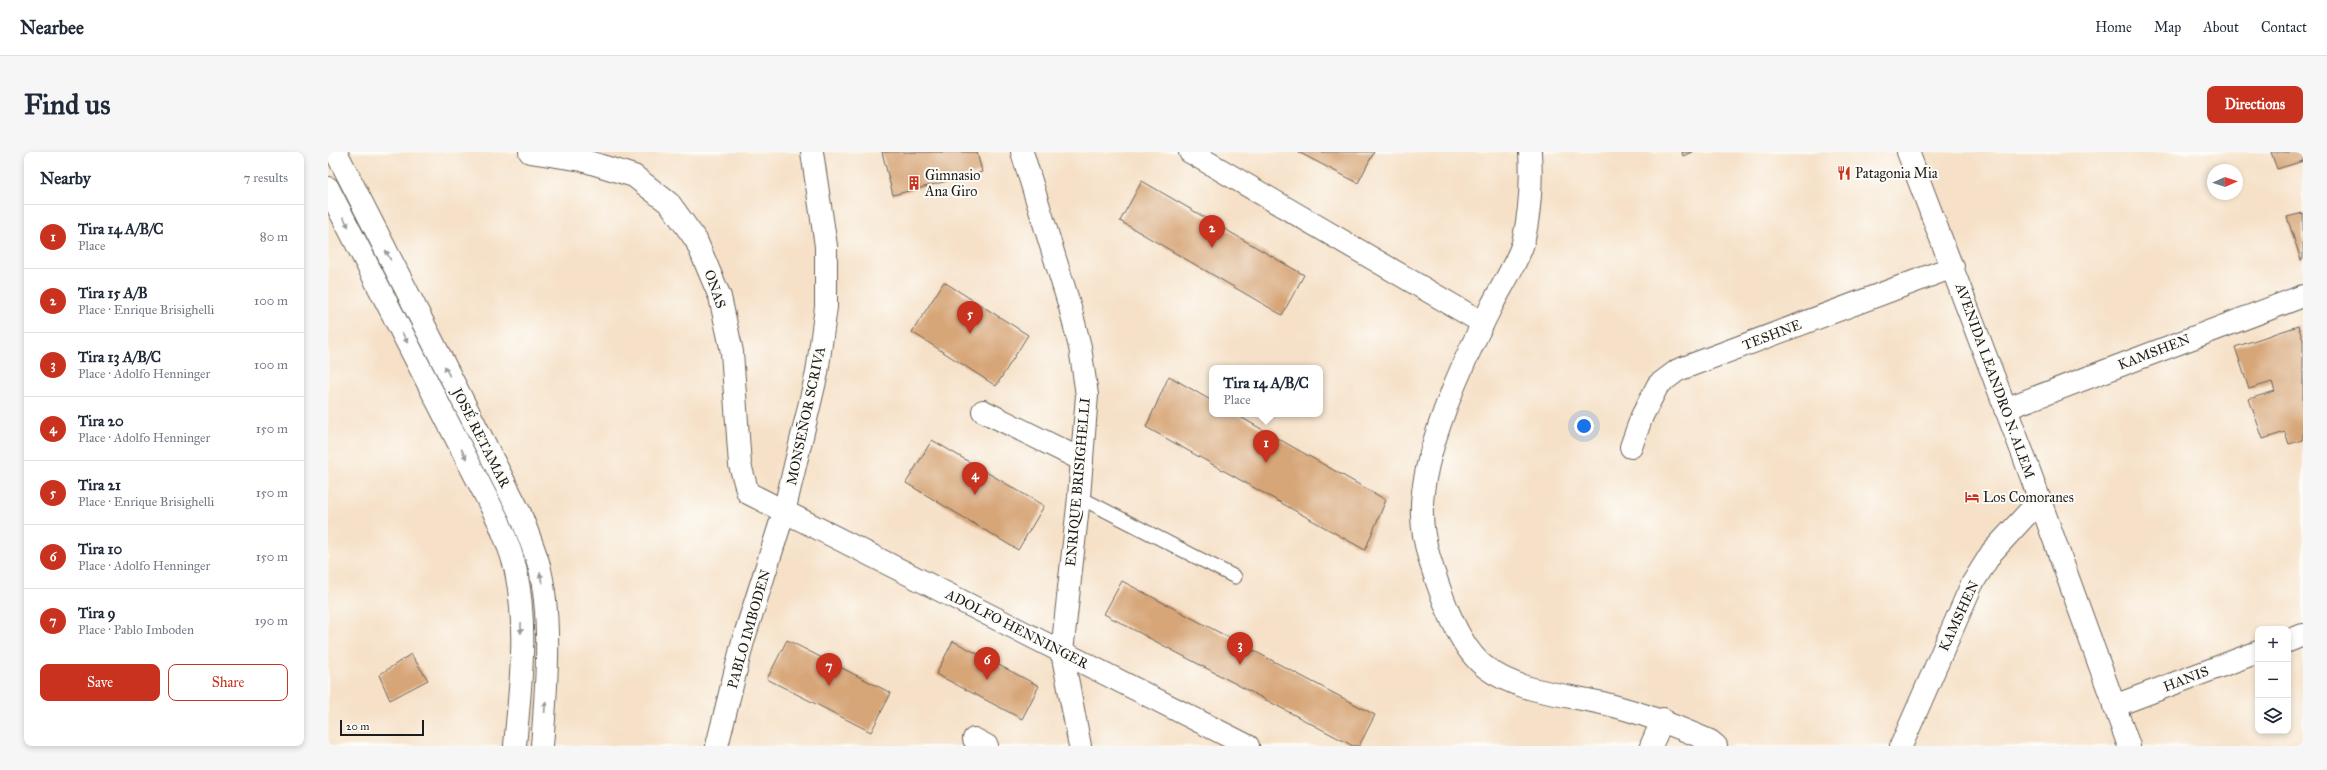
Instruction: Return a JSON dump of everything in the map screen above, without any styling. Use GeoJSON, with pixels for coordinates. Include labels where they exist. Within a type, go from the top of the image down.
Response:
{"type":"FeatureCollection","features":[{"type":"Feature","properties":{"kind":"main road","name":"JOSÉ RETAMAR"},"geometry":{"type":"LineString","coordinates":[[336,152],[520,513],[538,563],[545,606],[547,684],[542,746]]}},
{"type":"Feature","properties":{"kind":"main road","name":"ONAS"},"geometry":{"type":"LineString","coordinates":[[530,152],[582,160],[634,176],[670,204],[696,240],[720,297],[732,352],[740,465],[748,493],[784,512]]}},
{"type":"Feature","properties":{"kind":"main road","name":"MONSEÑOR SCRIVA"},"geometry":{"type":"LineString","coordinates":[[784,512],[818,373],[826,307],[826,246],[812,152]]}},
{"type":"Feature","properties":{"kind":"main road","name":"ENRIQUE BRISIGHELLI"},"geometry":{"type":"LineString","coordinates":[[1022,152],[1080,347],[1087,395],[1079,497],[1062,652],[1080,746]]}},
{"type":"Feature","properties":{"kind":"main road"},"geometry":{"type":"LineString","coordinates":[[1190,152],[1483,323]]}},
{"type":"Feature","properties":{"kind":"main road"},"geometry":{"type":"LineString","coordinates":[[1530,152],[1532,186],[1522,244],[1483,323],[1441,421],[1427,471],[1422,515],[1428,555],[1445,604],[1466,645],[1485,667],[1512,683],[1608,704],[1663,720],[1710,741],[1716,746]]}},
{"type":"Feature","properties":{"kind":"main road","name":"AVENIDA LEANDRO N. ALEM"},"geometry":{"type":"LineString","coordinates":[[1908,152],[1953,267],[2040,500],[2129,746]]}},
{"type":"Feature","properties":{"kind":"main road","name":"JOSÉ RETAMAR"},"geometry":{"type":"LineString","coordinates":[[328,188],[499,522],[516,571],[522,612],[521,679],[515,746]]}},
{"type":"Feature","properties":{"kind":"main road","name":"TESHNE"},"geometry":{"type":"LineString","coordinates":[[1631,447],[1642,416],[1658,385],[1678,370],[1953,267]]}},
{"type":"Feature","properties":{"kind":"main road","name":"KAMSHEN"},"geometry":{"type":"LineString","coordinates":[[2005,409],[2303,296]]}},
{"type":"Feature","properties":{"kind":"main road"},"geometry":{"type":"LineString","coordinates":[[983,411],[1082,460]]}},
{"type":"Feature","properties":{"kind":"main road","name":"KAMSHEN"},"geometry":{"type":"LineString","coordinates":[[1901,746],[1972,584],[1992,552],[2040,500]]}},
{"type":"Feature","properties":{"kind":"main road","name":"ADOLFO HENNINGER"},"geometry":{"type":"LineString","coordinates":[[784,512],[1248,746]]}},
{"type":"Feature","properties":{"kind":"main road","name":"PABLO IMBODEN"},"geometry":{"type":"LineString","coordinates":[[717,746],[743,641],[784,512]]}},
{"type":"Feature","properties":{"kind":"main road"},"geometry":{"type":"LineString","coordinates":[[2291,640],[2303,635]]}},
{"type":"Feature","properties":{"kind":"main road","name":"HANIS"},"geometry":{"type":"LineString","coordinates":[[2114,706],[2255,653]]}},
{"type":"Feature","properties":{"kind":"main road"},"geometry":{"type":"LineString","coordinates":[[1651,746],[1663,720]]}},
{"type":"Feature","properties":{"kind":"lane"},"geometry":{"type":"LineString","coordinates":[[1079,497],[1235,577]]}},
{"type":"Feature","properties":{"kind":"building","name":"Gimnasio Ana Giro"},"geometry":{"type":"Polygon","coordinates":[[[882,152],[977,152],[982,172],[893,195],[882,152]]]}},
{"type":"Feature","properties":{"kind":"building"},"geometry":{"type":"Polygon","coordinates":[[[1298,152],[1374,152],[1358,183],[1298,152]]]}},
{"type":"Feature","properties":{"kind":"building"},"geometry":{"type":"Polygon","coordinates":[[[1682,152],[1692,152],[1683,156],[1682,152]]]}},
{"type":"Feature","properties":{"kind":"building"},"geometry":{"type":"Polygon","coordinates":[[[2271,152],[2303,152],[2303,161],[2277,169],[2271,152]]]}},
{"type":"Feature","properties":{"kind":"building"},"geometry":{"type":"Polygon","coordinates":[[[1142,181],[1304,275],[1282,315],[1120,221],[1142,181]]]}},
{"type":"Feature","properties":{"kind":"building"},"geometry":{"type":"Polygon","coordinates":[[[2303,213],[2303,259],[2301,260],[2287,217],[2303,213]]]}},
{"type":"Feature","properties":{"kind":"building"},"geometry":{"type":"Polygon","coordinates":[[[944,282],[1028,335],[996,386],[912,332],[944,282]]]}},
{"type":"Feature","properties":{"kind":"building"},"geometry":{"type":"Polygon","coordinates":[[[2298,326],[2303,340],[2303,440],[2289,444],[2285,432],[2263,439],[2249,399],[2275,391],[2272,382],[2249,389],[2235,347],[2298,326]]]}},
{"type":"Feature","properties":{"kind":"building"},"geometry":{"type":"Polygon","coordinates":[[[1169,376],[1209,399],[1209,417],[1240,417],[1386,500],[1365,550],[1146,427],[1169,376]]]}},
{"type":"Feature","properties":{"kind":"building"},"geometry":{"type":"Polygon","coordinates":[[[932,440],[1044,506],[1018,550],[906,483],[932,440]]]}},
{"type":"Feature","properties":{"kind":"building"},"geometry":{"type":"Polygon","coordinates":[[[1122,581],[1375,715],[1359,746],[1353,746],[1104,614],[1122,581]]]}},
{"type":"Feature","properties":{"kind":"building"},"geometry":{"type":"Polygon","coordinates":[[[787,640],[891,693],[871,732],[767,679],[787,640]]]}},
{"type":"Feature","properties":{"kind":"building"},"geometry":{"type":"Polygon","coordinates":[[[953,641],[1039,686],[1022,719],[936,674],[953,641]]]}},
{"type":"Feature","properties":{"kind":"building"},"geometry":{"type":"Polygon","coordinates":[[[411,654],[428,680],[390,700],[379,675],[411,654]]]}},
{"type":"Feature","properties":{"kind":"place","name":"Patagonia Mia"},"geometry":{"type":"Point","coordinates":[1844,173]}},
{"type":"Feature","properties":{"kind":"place","name":"Gimnasio Ana Giro"},"geometry":{"type":"Point","coordinates":[914,183]}},
{"type":"Feature","properties":{"kind":"place","name":"Tira 15 A/B"},"geometry":{"type":"Point","coordinates":[1212,248]}},
{"type":"Feature","properties":{"kind":"place","name":"Tira 21"},"geometry":{"type":"Point","coordinates":[970,334]}},
{"type":"Feature","properties":{"kind":"place","name":"Tira 14 A/B/C"},"geometry":{"type":"Point","coordinates":[1266,463]}},
{"type":"Feature","properties":{"kind":"place","name":"Tira 20"},"geometry":{"type":"Point","coordinates":[975,495]}},
{"type":"Feature","properties":{"kind":"place","name":"Los Comoranes"},"geometry":{"type":"Point","coordinates":[1972,497]}},
{"type":"Feature","properties":{"kind":"place","name":"Tira 13 A/B/C"},"geometry":{"type":"Point","coordinates":[1240,665]}},
{"type":"Feature","properties":{"kind":"place","name":"Tira 10"},"geometry":{"type":"Point","coordinates":[987,680]}},
{"type":"Feature","properties":{"kind":"place","name":"Tira 9"},"geometry":{"type":"Point","coordinates":[829,686]}}]}
